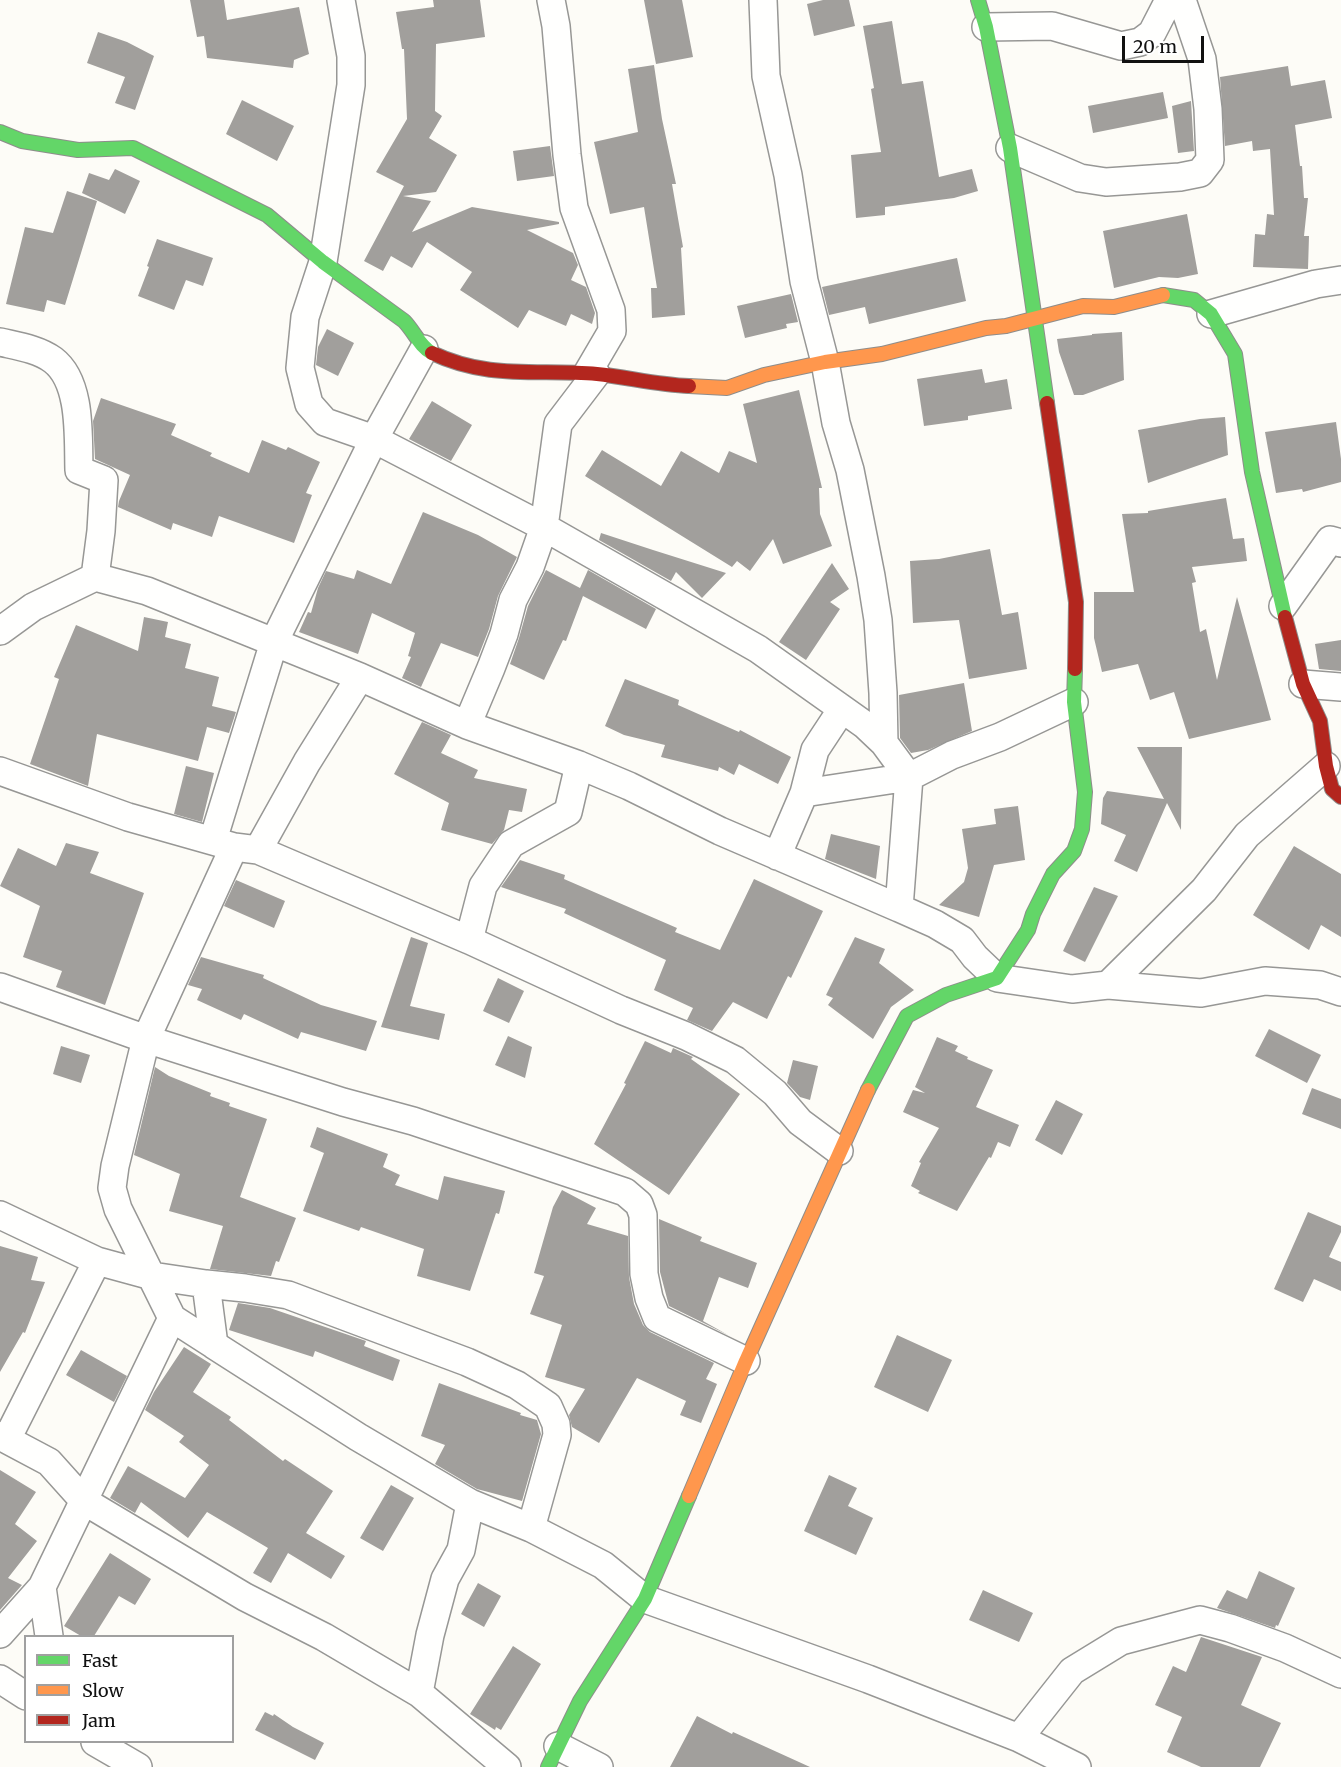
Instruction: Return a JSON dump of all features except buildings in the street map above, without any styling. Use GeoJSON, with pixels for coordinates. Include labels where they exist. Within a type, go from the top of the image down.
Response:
{"type":"FeatureCollection","features":[{"type":"Feature","properties":{"kind":"street"},"geometry":{"type":"LineString","coordinates":[[341,0],[351,56],[351,85],[323,262],[305,317],[300,368],[309,404],[325,422],[374,439],[544,527],[758,649],[842,709],[884,743],[909,777],[899,908]]}},
{"type":"Feature","properties":{"kind":"street"},"geometry":{"type":"LineString","coordinates":[[551,0],[556,26],[574,208],[611,310],[612,331],[588,372],[679,386],[728,388],[764,375],[825,362],[882,354],[1083,306],[1114,307],[1163,294],[1194,300],[1211,314],[1235,354],[1252,472],[1294,656],[1303,684],[1320,721],[1326,766],[1332,789],[1341,797]]}},
{"type":"Feature","properties":{"kind":"street"},"geometry":{"type":"LineString","coordinates":[[764,0],[766,76],[788,175],[804,281],[825,362],[836,423],[850,470],[872,576],[878,620],[884,743]]}},
{"type":"Feature","properties":{"kind":"street"},"geometry":{"type":"LineString","coordinates":[[978,0],[986,27],[1010,148],[1076,602],[1074,702],[1085,792],[1082,829],[1074,851],[1053,874],[1033,914],[1028,930],[998,978]]}},
{"type":"Feature","properties":{"kind":"street"},"geometry":{"type":"LineString","coordinates":[[986,27],[1052,26],[1121,46],[1140,42],[1152,33],[1169,0]]}},
{"type":"Feature","properties":{"kind":"street"},"geometry":{"type":"LineString","coordinates":[[1010,148],[1080,178],[1106,182],[1180,177],[1200,173],[1210,160],[1208,109],[1202,59],[1182,0]]}},
{"type":"Feature","properties":{"kind":"street"},"geometry":{"type":"LineString","coordinates":[[0,132],[22,141],[78,150],[133,148],[267,215],[323,262],[404,321],[415,333],[424,349],[451,362],[487,371],[596,374]]}},
{"type":"Feature","properties":{"kind":"street"},"geometry":{"type":"LineString","coordinates":[[1211,314],[1316,284],[1341,280]]}},
{"type":"Feature","properties":{"kind":"street"},"geometry":{"type":"LineString","coordinates":[[0,342],[36,351],[54,360],[67,378],[76,401],[79,470],[104,480],[95,577]]}},
{"type":"Feature","properties":{"kind":"street"},"geometry":{"type":"LineString","coordinates":[[424,349],[374,439],[274,642],[235,845],[146,1039],[115,1166],[112,1188],[118,1209],[172,1318],[358,1437],[470,1503],[531,1528],[603,1565],[645,1599],[868,1679],[1019,1738],[1077,1767]]}},
{"type":"Feature","properties":{"kind":"street"},"geometry":{"type":"LineString","coordinates":[[466,725],[491,668],[504,634],[513,600],[530,567],[544,527],[558,424],[596,374]]}},
{"type":"Feature","properties":{"kind":"street"},"geometry":{"type":"LineString","coordinates":[[1283,606],[1330,540],[1341,543]]}},
{"type":"Feature","properties":{"kind":"street"},"geometry":{"type":"LineString","coordinates":[[0,631],[33,607],[95,577],[147,591],[360,677],[466,725],[579,765],[629,786],[720,831],[935,924],[962,940],[975,957],[998,978]]}},
{"type":"Feature","properties":{"kind":"street"},"geometry":{"type":"LineString","coordinates":[[235,845],[307,762],[360,677]]}},
{"type":"Feature","properties":{"kind":"street"},"geometry":{"type":"LineString","coordinates":[[1303,684],[1341,687]]}},
{"type":"Feature","properties":{"kind":"street"},"geometry":{"type":"LineString","coordinates":[[804,793],[909,777],[952,755],[1000,737],[1074,702]]}},
{"type":"Feature","properties":{"kind":"street"},"geometry":{"type":"LineString","coordinates":[[777,856],[804,793],[815,750],[842,709]]}},
{"type":"Feature","properties":{"kind":"street"},"geometry":{"type":"LineString","coordinates":[[469,940],[483,886],[511,844],[568,812],[579,765]]}},
{"type":"Feature","properties":{"kind":"street"},"geometry":{"type":"LineString","coordinates":[[1108,985],[1204,890],[1247,835],[1326,766]]}},
{"type":"Feature","properties":{"kind":"street"},"geometry":{"type":"LineString","coordinates":[[0,771],[128,816],[235,845],[469,940],[621,1010],[686,1036],[735,1060],[775,1093],[801,1122],[840,1151]]}},
{"type":"Feature","properties":{"kind":"street"},"geometry":{"type":"LineString","coordinates":[[599,1767],[553,1757],[580,1701],[645,1599],[746,1362],[860,1105],[908,1016],[946,995],[998,978],[1072,989],[1108,985],[1202,993],[1265,981],[1320,985],[1341,992]]}},
{"type":"Feature","properties":{"kind":"street"},"geometry":{"type":"LineString","coordinates":[[0,987],[146,1039],[343,1102],[413,1121],[625,1192],[639,1204],[643,1215],[644,1274],[648,1298],[657,1318],[746,1362]]}},
{"type":"Feature","properties":{"kind":"street"},"geometry":{"type":"LineString","coordinates":[[0,1215],[97,1261],[152,1276],[288,1296],[467,1362],[517,1385],[550,1409],[556,1424],[557,1435],[531,1528]]}},
{"type":"Feature","properties":{"kind":"street"},"geometry":{"type":"LineString","coordinates":[[97,1261],[4,1438],[49,1462],[84,1501],[245,1597],[324,1637],[419,1693],[507,1767]]}},
{"type":"Feature","properties":{"kind":"street"},"geometry":{"type":"LineString","coordinates":[[206,1284],[214,1345]]}},
{"type":"Feature","properties":{"kind":"street"},"geometry":{"type":"LineString","coordinates":[[0,1634],[42,1587],[172,1318]]}},
{"type":"Feature","properties":{"kind":"street"},"geometry":{"type":"LineString","coordinates":[[419,1693],[445,1579],[461,1550],[470,1503]]}},
{"type":"Feature","properties":{"kind":"street"},"geometry":{"type":"LineString","coordinates":[[42,1587],[49,1635]]}},
{"type":"Feature","properties":{"kind":"street"},"geometry":{"type":"LineString","coordinates":[[1019,1738],[1072,1671],[1121,1641],[1200,1620],[1285,1648],[1341,1674]]}},
{"type":"Feature","properties":{"kind":"street"},"geometry":{"type":"LineString","coordinates":[[0,1679],[24,1695]]}},
{"type":"Feature","properties":{"kind":"street"},"geometry":{"type":"LineString","coordinates":[[96,1743],[131,1766]]}},
{"type":"Feature","properties":{"kind":"traffic: fast"},"geometry":{"type":"LineString","coordinates":[[978,0],[986,27],[1010,148],[1047,403]]}},
{"type":"Feature","properties":{"kind":"traffic: fast"},"geometry":{"type":"LineString","coordinates":[[0,132],[22,141],[78,150],[133,148],[267,215],[323,262],[404,321],[424,347],[432,353]]}},
{"type":"Feature","properties":{"kind":"traffic: fast"},"geometry":{"type":"LineString","coordinates":[[1163,295],[1194,300],[1211,314],[1235,354],[1252,472],[1285,617]]}},
{"type":"Feature","properties":{"kind":"traffic: fast"},"geometry":{"type":"LineString","coordinates":[[868,1090],[907,1016],[946,995],[997,978],[1028,930],[1033,914],[1053,874],[1074,851],[1082,829],[1085,792],[1074,702],[1075,669]]}},
{"type":"Feature","properties":{"kind":"traffic: fast"},"geometry":{"type":"LineString","coordinates":[[548,1767],[580,1701],[645,1599],[689,1496]]}},
{"type":"Feature","properties":{"kind":"traffic: slow"},"geometry":{"type":"LineString","coordinates":[[689,386],[727,388],[764,375],[825,362],[882,354],[1083,306],[1114,307],[1163,295]]}},
{"type":"Feature","properties":{"kind":"traffic: slow"},"geometry":{"type":"LineString","coordinates":[[689,1496],[746,1361],[868,1090]]}},
{"type":"Feature","properties":{"kind":"traffic: jam"},"geometry":{"type":"LineString","coordinates":[[432,353],[473,367],[493,370],[597,374],[689,386]]}},
{"type":"Feature","properties":{"kind":"traffic: jam"},"geometry":{"type":"LineString","coordinates":[[1047,403],[1076,602],[1075,669]]}},
{"type":"Feature","properties":{"kind":"traffic: jam"},"geometry":{"type":"LineString","coordinates":[[1285,617],[1303,684],[1320,721],[1326,766],[1332,789],[1341,797]]}}]}
